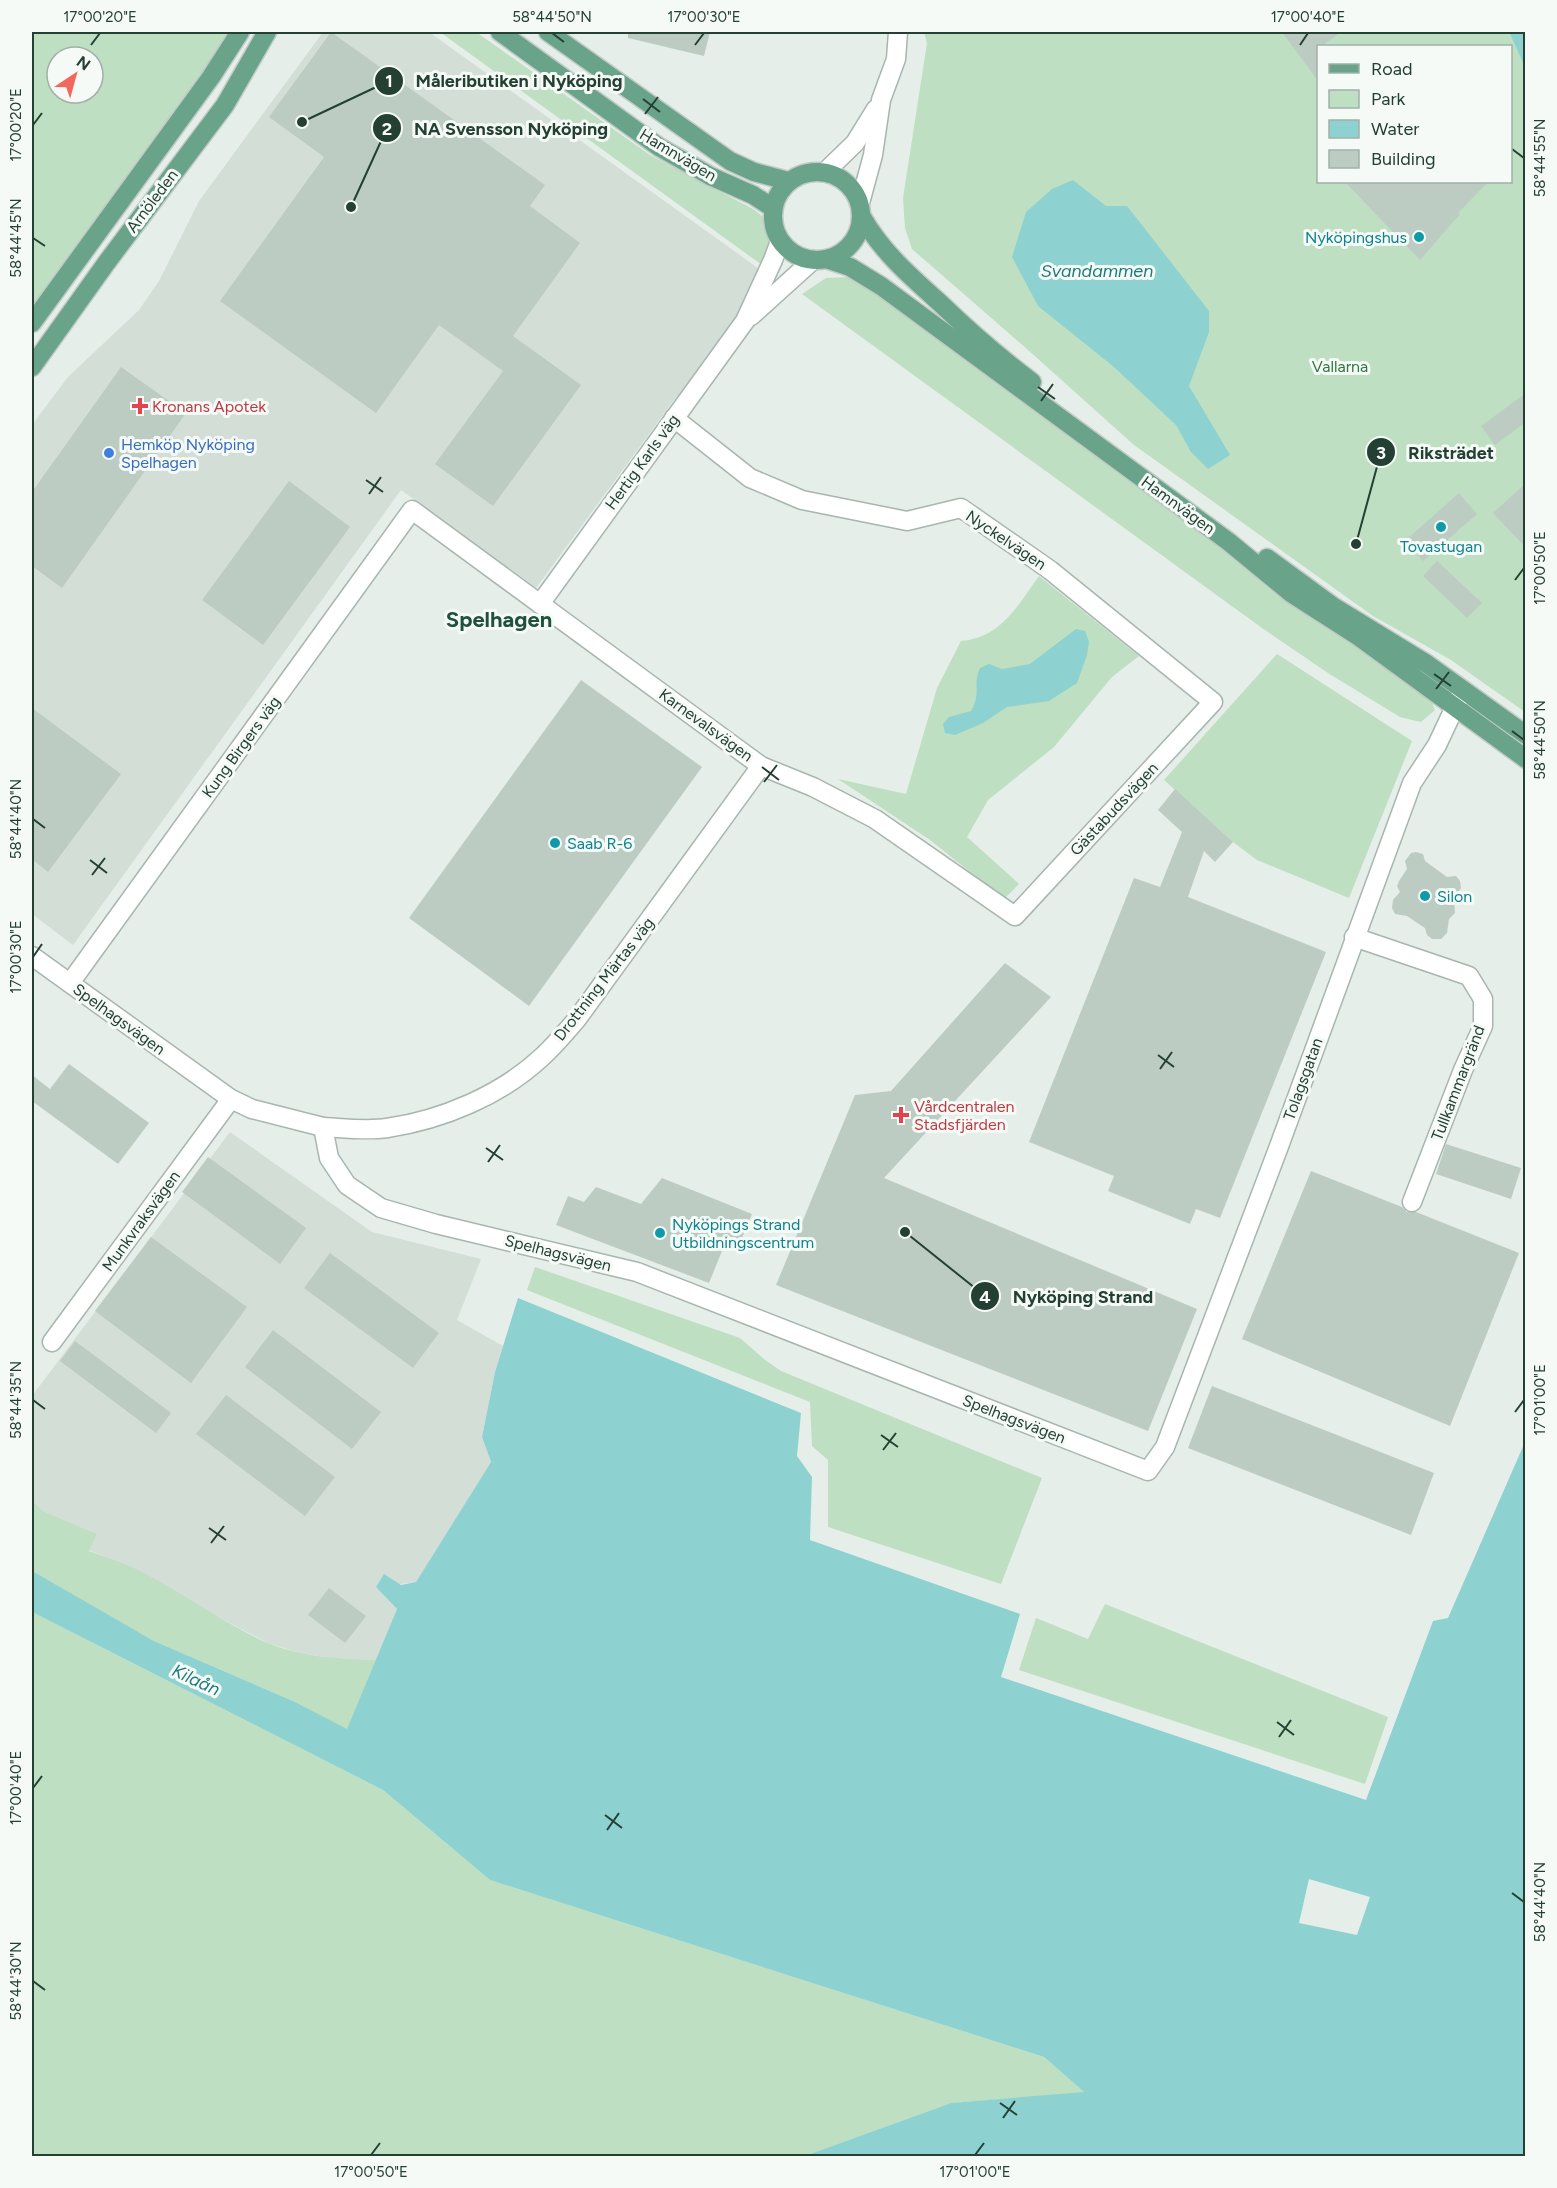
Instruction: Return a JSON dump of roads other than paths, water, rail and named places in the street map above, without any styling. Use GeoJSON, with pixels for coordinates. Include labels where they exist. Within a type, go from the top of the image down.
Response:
{"type":"FeatureCollection","features":[{"type":"Feature","properties":{"kind":"main road","name":"Arnöleden"},"geometry":{"type":"LineString","coordinates":[[32,323],[211,77],[240,32]]}},
{"type":"Feature","properties":{"kind":"main road","name":"Arnöleden"},"geometry":{"type":"LineString","coordinates":[[32,367],[106,262],[225,105],[267,32]]}},
{"type":"Feature","properties":{"kind":"main road","name":"Hamnvägen"},"geometry":{"type":"LineString","coordinates":[[500,32],[659,147],[710,176],[753,195],[773,208]]}},
{"type":"Feature","properties":{"kind":"main road","name":"Hamnvägen"},"geometry":{"type":"LineString","coordinates":[[548,32],[730,161],[754,172],[789,181]]}},
{"type":"Feature","properties":{"kind":"main road"},"geometry":{"type":"LineString","coordinates":[[812,171],[825,172],[847,183],[855,192],[861,210],[858,233],[851,244],[840,254],[820,260],[800,257],[780,241],[772,219],[773,208],[781,189],[789,181],[800,174],[812,171]]}},
{"type":"Feature","properties":{"kind":"main road","name":"Hamnvägen"},"geometry":{"type":"LineString","coordinates":[[861,210],[873,237],[896,263],[994,354],[1299,583],[1427,664],[1526,735]]}},
{"type":"Feature","properties":{"kind":"main road","name":"Hamnvägen"},"geometry":{"type":"LineString","coordinates":[[820,260],[850,267],[881,286],[1229,542],[1292,594],[1359,637],[1526,759]]}},
{"type":"Feature","properties":{"kind":"street"},"geometry":{"type":"LineString","coordinates":[[825,172],[855,143],[881,100],[896,59],[898,32]]}},
{"type":"Feature","properties":{"kind":"street"},"geometry":{"type":"LineString","coordinates":[[861,210],[873,155],[881,100]]}},
{"type":"Feature","properties":{"kind":"street","name":"Hertig Karls väg"},"geometry":{"type":"LineString","coordinates":[[540,604],[745,321],[780,241]]}},
{"type":"Feature","properties":{"kind":"street","name":"Hertig Karls väg"},"geometry":{"type":"LineString","coordinates":[[745,321],[820,260]]}},
{"type":"Feature","properties":{"kind":"street","name":"Nyckelvägen"},"geometry":{"type":"LineString","coordinates":[[674,418],[750,478],[802,500],[907,521],[961,508],[1050,570],[1213,702]]}},
{"type":"Feature","properties":{"kind":"street","name":"Karnevalsvägen"},"geometry":{"type":"LineString","coordinates":[[412,510],[761,766],[813,787],[875,819],[1015,916]]}},
{"type":"Feature","properties":{"kind":"street","name":"Kung Birgers väg"},"geometry":{"type":"LineString","coordinates":[[70,983],[412,510]]}},
{"type":"Feature","properties":{"kind":"street","name":"Tolagsgatan"},"geometry":{"type":"LineString","coordinates":[[1148,1471],[1165,1447],[1278,1149],[1412,783],[1437,744],[1463,690]]}},
{"type":"Feature","properties":{"kind":"street","name":"Gästabudsvägen"},"geometry":{"type":"LineString","coordinates":[[1015,916],[1213,702]]}},
{"type":"Feature","properties":{"kind":"street","name":"Drottning Märtas väg"},"geometry":{"type":"LineString","coordinates":[[323,1127],[386,1128],[431,1118],[478,1101],[516,1078],[542,1057],[577,1019],[761,766]]}},
{"type":"Feature","properties":{"kind":"street","name":"Tullkammargränd"},"geometry":{"type":"LineString","coordinates":[[1354,937],[1469,976],[1483,999],[1483,1026],[1463,1070],[1412,1202]]}},
{"type":"Feature","properties":{"kind":"street","name":"Spelhagsvägen"},"geometry":{"type":"LineString","coordinates":[[32,956],[231,1100],[252,1109],[323,1127],[328,1158],[347,1185],[381,1208],[436,1224],[637,1272],[1148,1471]]}},
{"type":"Feature","properties":{"kind":"street","name":"Munkvraksvägen"},"geometry":{"type":"LineString","coordinates":[[52,1342],[231,1100]]}},
{"type":"Feature","properties":{"kind":"water"},"geometry":{"type":"Polygon","coordinates":[[[1509,32],[1525,32],[1525,67],[1509,32]]]}},
{"type":"Feature","properties":{"kind":"water","name":"Svandammen"},"geometry":{"type":"Polygon","coordinates":[[[1073,180],[1106,206],[1127,206],[1209,311],[1209,332],[1189,386],[1230,455],[1208,469],[1191,452],[1176,425],[1114,367],[1038,306],[1012,257],[1026,212],[1052,189],[1073,180]]]}},
{"type":"Feature","properties":{"kind":"water"},"geometry":{"type":"Polygon","coordinates":[[[1076,629],[1085,631],[1089,642],[1077,683],[1049,701],[1007,707],[983,723],[955,735],[945,733],[943,724],[949,717],[971,711],[976,699],[980,668],[989,664],[1002,669],[1030,664],[1076,629]]]}},
{"type":"Feature","properties":{"kind":"water","name":"Kilaån"},"geometry":{"type":"Polygon","coordinates":[[[518,1298],[801,1413],[797,1456],[812,1477],[810,1540],[1020,1614],[1001,1677],[1366,1800],[1433,1621],[1448,1618],[1525,1442],[1525,2156],[807,2156],[951,2103],[1084,2092],[1044,2057],[490,1880],[383,1790],[32,1612],[32,1571],[154,1641],[293,1701],[347,1729],[397,1609],[376,1587],[384,1574],[401,1585],[416,1582],[491,1462],[482,1437],[495,1372],[518,1298]],[[1309,1879],[1299,1923],[1357,1935],[1370,1897],[1309,1879]]]}},
{"type":"Feature","properties":{"kind":"place","name":"Måleributiken i Nyköping"},"geometry":{"type":"Point","coordinates":[302,122]}},
{"type":"Feature","properties":{"kind":"place","name":"NA Svensson Nyköping"},"geometry":{"type":"Point","coordinates":[351,207]}},
{"type":"Feature","properties":{"kind":"place","name":"Nyköpingshus"},"geometry":{"type":"Point","coordinates":[1419,237]}},
{"type":"Feature","properties":{"kind":"place","name":"Kronans Apotek"},"geometry":{"type":"Point","coordinates":[140,406]}},
{"type":"Feature","properties":{"kind":"place","name":"Hemköp Nyköping Spelhagen"},"geometry":{"type":"Point","coordinates":[109,453]}},
{"type":"Feature","properties":{"kind":"place","name":"Tovastugan"},"geometry":{"type":"Point","coordinates":[1441,527]}},
{"type":"Feature","properties":{"kind":"place","name":"Riksträdet"},"geometry":{"type":"Point","coordinates":[1356,544]}},
{"type":"Feature","properties":{"kind":"place","name":"Saab R-6"},"geometry":{"type":"Point","coordinates":[555,843]}},
{"type":"Feature","properties":{"kind":"place","name":"Silon"},"geometry":{"type":"Point","coordinates":[1425,896]}},
{"type":"Feature","properties":{"kind":"place","name":"Vårdcentralen Stadsfjärden"},"geometry":{"type":"Point","coordinates":[901,1115]}},
{"type":"Feature","properties":{"kind":"place","name":"Nyköping Strand"},"geometry":{"type":"Point","coordinates":[905,1232]}},
{"type":"Feature","properties":{"kind":"place","name":"Nyköpings Strand Utbildningscentrum"},"geometry":{"type":"Point","coordinates":[660,1233]}},
{"type":"Feature","properties":{"kind":"district","name":"Spelhagen"},"geometry":{"type":"Point","coordinates":[499,619]}},
{"type":"Feature","properties":{"kind":"park label","name":"Vallarna"},"geometry":{"type":"Point","coordinates":[1340,366]}}]}
